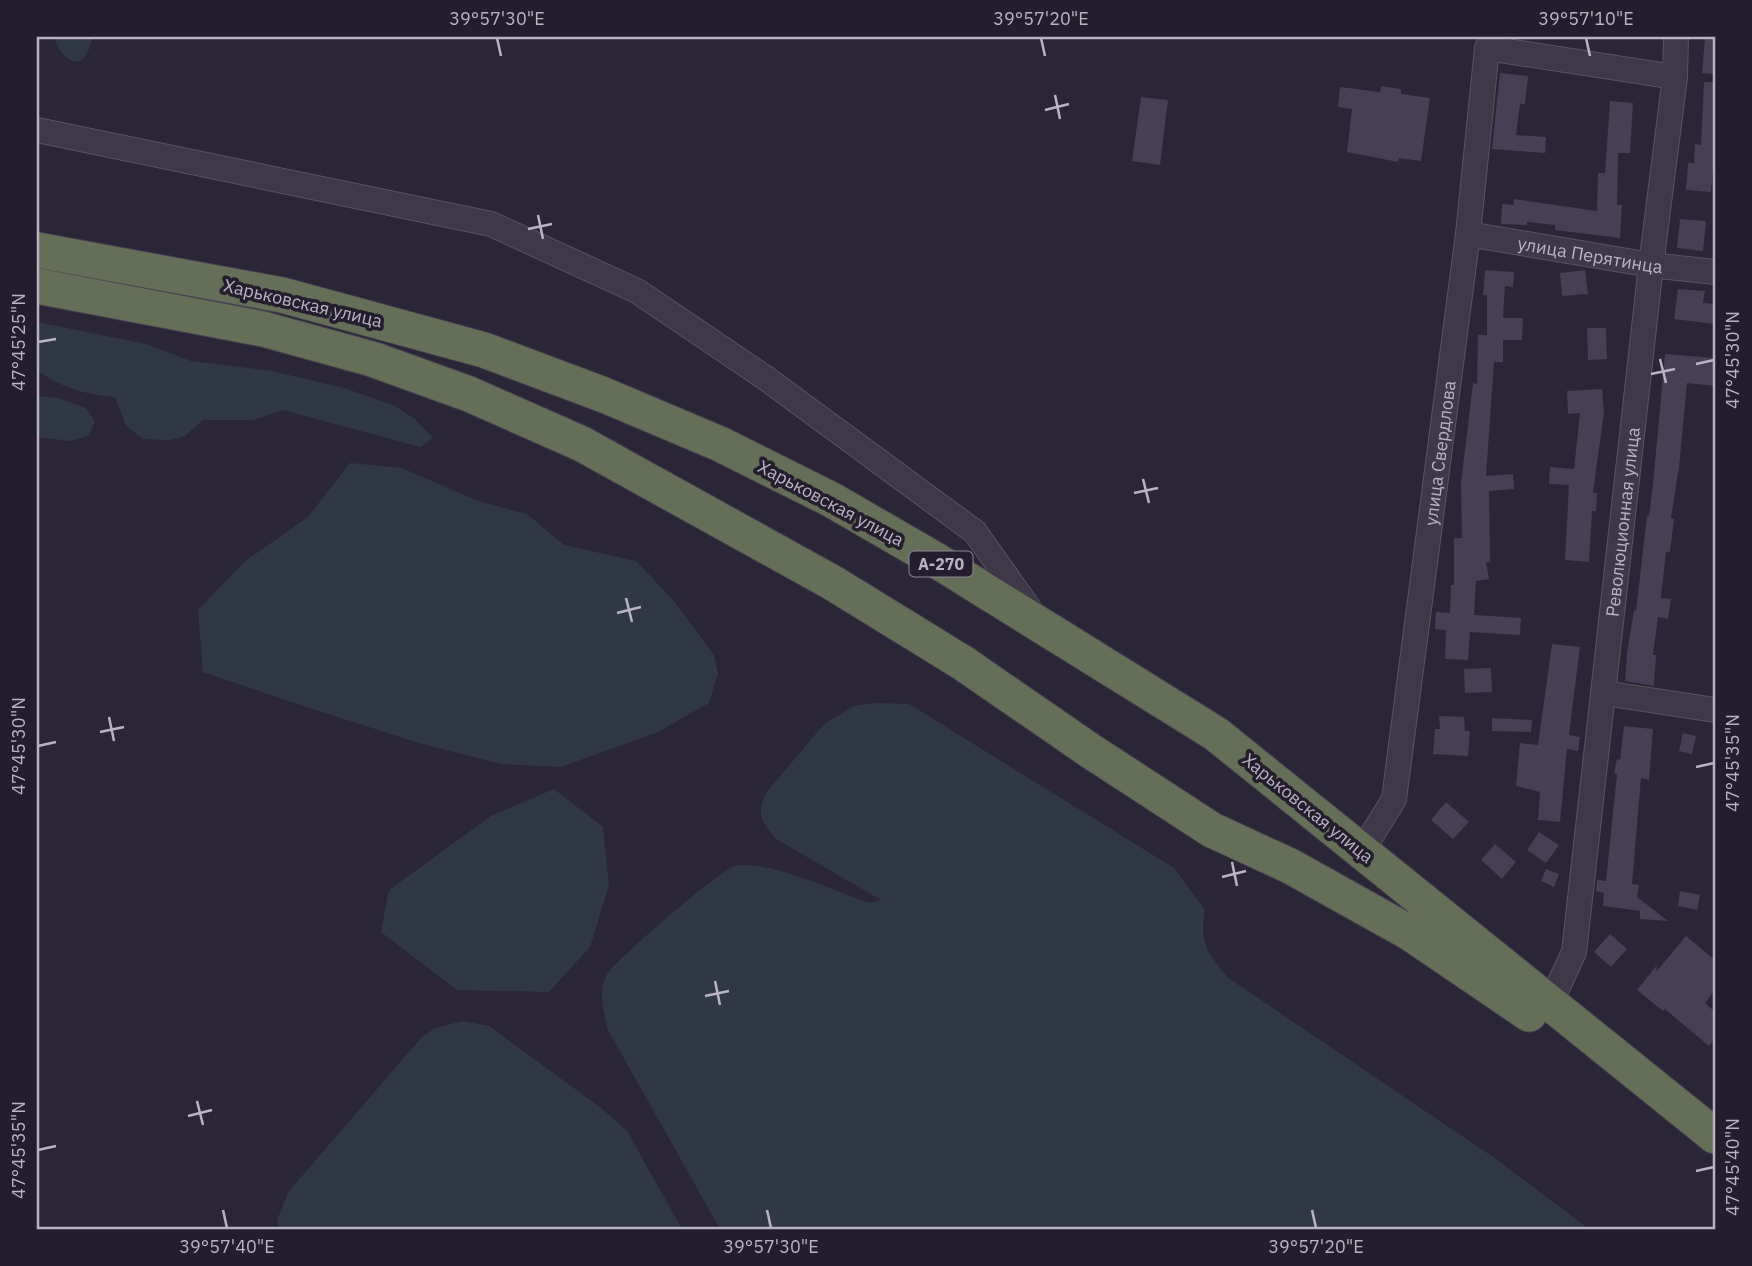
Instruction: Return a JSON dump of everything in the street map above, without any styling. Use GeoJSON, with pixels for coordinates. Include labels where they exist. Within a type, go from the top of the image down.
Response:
{"type":"FeatureCollection","features":[{"type":"Feature","properties":{"kind":"highway","name":"Харьковская улица"},"geometry":{"type":"LineString","coordinates":[[37,250],[282,295],[496,355],[720,444],[832,500],[1216,734],[1715,1136]]}},
{"type":"Feature","properties":{"kind":"highway","name":"Харьковская улица"},"geometry":{"type":"LineString","coordinates":[[37,286],[263,329],[372,359],[469,394],[582,444],[833,583],[963,663],[1212,830],[1290,866],[1410,933],[1541,1023],[1715,1161]]}},
{"type":"Feature","properties":{"kind":"street","name":"Революционная улица"},"geometry":{"type":"LineString","coordinates":[[1550,1004],[1574,952],[1651,265],[1675,76],[1676,37]]}},
{"type":"Feature","properties":{"kind":"street","name":"улица Свердлова"},"geometry":{"type":"LineString","coordinates":[[1362,851],[1394,799],[1468,234],[1488,48],[1675,76]]}},
{"type":"Feature","properties":{"kind":"street"},"geometry":{"type":"LineString","coordinates":[[47,132],[491,224],[637,291],[767,379],[975,531],[1041,626]]}},
{"type":"Feature","properties":{"kind":"street","name":"улица Перятинца"},"geometry":{"type":"LineString","coordinates":[[1468,234],[1651,265],[1715,272]]}},
{"type":"Feature","properties":{"kind":"street"},"geometry":{"type":"LineString","coordinates":[[1604,693],[1715,710]]}},
{"type":"Feature","properties":{"kind":"shaded area"},"geometry":{"type":"Polygon","coordinates":[[[55,37],[93,37],[83,59],[74,61],[64,55],[55,37]]]}},
{"type":"Feature","properties":{"kind":"shaded area"},"geometry":{"type":"Polygon","coordinates":[[[37,322],[146,344],[191,361],[272,371],[344,388],[395,406],[415,419],[433,438],[420,447],[283,410],[253,420],[203,420],[185,436],[170,440],[143,439],[126,426],[115,397],[74,389],[37,370],[37,322]]]}},
{"type":"Feature","properties":{"kind":"shaded area"},"geometry":{"type":"Polygon","coordinates":[[[37,396],[58,398],[86,408],[95,422],[88,436],[70,441],[37,437],[37,396]]]}},
{"type":"Feature","properties":{"kind":"shaded area"},"geometry":{"type":"Polygon","coordinates":[[[350,463],[402,468],[478,501],[527,514],[564,545],[636,561],[674,601],[714,655],[718,673],[709,703],[658,732],[561,767],[501,764],[419,743],[203,672],[198,610],[244,562],[308,517],[350,463]]]}},
{"type":"Feature","properties":{"kind":"shaded area"},"geometry":{"type":"Polygon","coordinates":[[[875,703],[909,704],[1174,868],[1205,910],[1203,931],[1206,946],[1227,977],[1493,1157],[1589,1229],[720,1229],[608,1030],[602,1001],[605,980],[616,964],[649,933],[710,882],[735,866],[765,867],[869,903],[881,900],[776,839],[764,823],[761,813],[766,793],[824,724],[854,706],[875,703]]]}},
{"type":"Feature","properties":{"kind":"shaded area"},"geometry":{"type":"Polygon","coordinates":[[[554,789],[603,827],[609,885],[590,947],[549,992],[457,990],[381,932],[389,890],[491,816],[554,789]]]}},
{"type":"Feature","properties":{"kind":"shaded area"},"geometry":{"type":"Polygon","coordinates":[[[463,1021],[489,1026],[601,1108],[627,1131],[682,1229],[279,1229],[277,1220],[289,1191],[422,1037],[435,1028],[463,1021]]]}},
{"type":"Feature","properties":{"kind":"building"},"geometry":{"type":"Polygon","coordinates":[[[1705,37],[1715,37],[1715,74],[1702,73],[1705,37]]]}},
{"type":"Feature","properties":{"kind":"building"},"geometry":{"type":"Polygon","coordinates":[[[1500,73],[1528,76],[1525,104],[1520,104],[1516,135],[1546,137],[1545,153],[1492,149],[1500,73]]]}},
{"type":"Feature","properties":{"kind":"building"},"geometry":{"type":"Polygon","coordinates":[[[1704,82],[1715,82],[1715,142],[1711,192],[1686,190],[1688,163],[1694,163],[1695,144],[1701,145],[1704,82]]]}},
{"type":"Feature","properties":{"kind":"building"},"geometry":{"type":"Polygon","coordinates":[[[1381,86],[1401,89],[1401,94],[1430,98],[1421,161],[1399,158],[1398,162],[1347,152],[1352,109],[1338,107],[1340,87],[1380,92],[1381,86]]]}},
{"type":"Feature","properties":{"kind":"building"},"geometry":{"type":"Polygon","coordinates":[[[1141,97],[1168,100],[1160,165],[1132,161],[1141,97]]]}},
{"type":"Feature","properties":{"kind":"building"},"geometry":{"type":"Polygon","coordinates":[[[1610,101],[1633,103],[1630,153],[1618,153],[1617,205],[1622,205],[1620,238],[1555,230],[1555,225],[1527,222],[1527,225],[1501,224],[1502,204],[1514,205],[1514,199],[1597,211],[1598,173],[1605,173],[1610,101]]]}},
{"type":"Feature","properties":{"kind":"building"},"geometry":{"type":"Polygon","coordinates":[[[1680,219],[1706,221],[1703,251],[1677,248],[1680,219]]]}},
{"type":"Feature","properties":{"kind":"building"},"geometry":{"type":"Polygon","coordinates":[[[1485,270],[1514,272],[1513,287],[1505,286],[1503,318],[1523,318],[1522,340],[1503,340],[1503,362],[1494,362],[1486,476],[1513,474],[1514,489],[1489,491],[1490,562],[1486,562],[1489,579],[1476,581],[1474,615],[1521,618],[1520,635],[1470,632],[1468,660],[1445,659],[1446,630],[1435,629],[1436,612],[1450,613],[1451,585],[1454,585],[1454,538],[1462,538],[1461,483],[1473,383],[1477,384],[1478,335],[1487,335],[1487,295],[1483,295],[1485,270]]]}},
{"type":"Feature","properties":{"kind":"building"},"geometry":{"type":"Polygon","coordinates":[[[1585,270],[1588,294],[1562,296],[1560,273],[1585,270]]]}},
{"type":"Feature","properties":{"kind":"building"},"geometry":{"type":"Polygon","coordinates":[[[1678,289],[1705,291],[1703,303],[1715,304],[1715,324],[1674,319],[1678,289]]]}},
{"type":"Feature","properties":{"kind":"building"},"geometry":{"type":"Polygon","coordinates":[[[1587,328],[1606,328],[1607,359],[1588,360],[1587,328]]]}},
{"type":"Feature","properties":{"kind":"building"},"geometry":{"type":"Polygon","coordinates":[[[1665,354],[1715,358],[1715,386],[1687,383],[1671,518],[1674,519],[1670,552],[1666,552],[1661,598],[1671,599],[1668,619],[1658,617],[1653,655],[1656,655],[1654,686],[1625,681],[1653,484],[1665,354]]]}},
{"type":"Feature","properties":{"kind":"building"},"geometry":{"type":"Polygon","coordinates":[[[1602,389],[1604,412],[1593,493],[1597,493],[1596,511],[1592,511],[1589,562],[1565,560],[1569,485],[1549,484],[1550,467],[1574,469],[1580,413],[1568,414],[1567,391],[1602,389]]]}},
{"type":"Feature","properties":{"kind":"building"},"geometry":{"type":"Polygon","coordinates":[[[1552,644],[1580,647],[1569,735],[1580,737],[1578,751],[1567,749],[1560,822],[1538,820],[1540,792],[1516,786],[1520,743],[1538,745],[1552,644]]]}},
{"type":"Feature","properties":{"kind":"building"},"geometry":{"type":"Polygon","coordinates":[[[1491,668],[1492,692],[1465,693],[1464,669],[1491,668]]]}},
{"type":"Feature","properties":{"kind":"building"},"geometry":{"type":"Polygon","coordinates":[[[1439,716],[1464,717],[1465,731],[1470,731],[1468,756],[1433,754],[1435,729],[1440,729],[1439,716]]]}},
{"type":"Feature","properties":{"kind":"building"},"geometry":{"type":"Polygon","coordinates":[[[1492,718],[1532,720],[1531,732],[1492,731],[1492,718]]]}},
{"type":"Feature","properties":{"kind":"building"},"geometry":{"type":"Polygon","coordinates":[[[1624,726],[1653,729],[1649,780],[1641,778],[1632,884],[1639,885],[1637,897],[1668,921],[1640,919],[1640,911],[1603,906],[1604,893],[1596,891],[1597,880],[1606,881],[1617,774],[1614,774],[1617,759],[1620,760],[1624,726]]]}},
{"type":"Feature","properties":{"kind":"building"},"geometry":{"type":"Polygon","coordinates":[[[1683,733],[1696,736],[1692,754],[1679,751],[1683,733]]]}},
{"type":"Feature","properties":{"kind":"building"},"geometry":{"type":"Polygon","coordinates":[[[1446,802],[1469,822],[1453,839],[1431,820],[1446,802]]]}},
{"type":"Feature","properties":{"kind":"building"},"geometry":{"type":"Polygon","coordinates":[[[1539,832],[1559,845],[1546,863],[1527,850],[1539,832]]]}},
{"type":"Feature","properties":{"kind":"building"},"geometry":{"type":"Polygon","coordinates":[[[1495,844],[1516,862],[1502,879],[1481,860],[1495,844]]]}},
{"type":"Feature","properties":{"kind":"building"},"geometry":{"type":"Polygon","coordinates":[[[1546,869],[1559,874],[1554,887],[1541,881],[1546,869]]]}},
{"type":"Feature","properties":{"kind":"building"},"geometry":{"type":"Polygon","coordinates":[[[1680,891],[1700,895],[1697,910],[1678,906],[1680,891]]]}},
{"type":"Feature","properties":{"kind":"building"},"geometry":{"type":"Polygon","coordinates":[[[1610,934],[1627,949],[1611,967],[1594,952],[1610,934]]]}},
{"type":"Feature","properties":{"kind":"building"},"geometry":{"type":"Polygon","coordinates":[[[1686,936],[1715,960],[1715,990],[1705,1003],[1715,1012],[1715,1038],[1709,1046],[1665,1009],[1663,1011],[1637,990],[1686,936]]]}}]}
